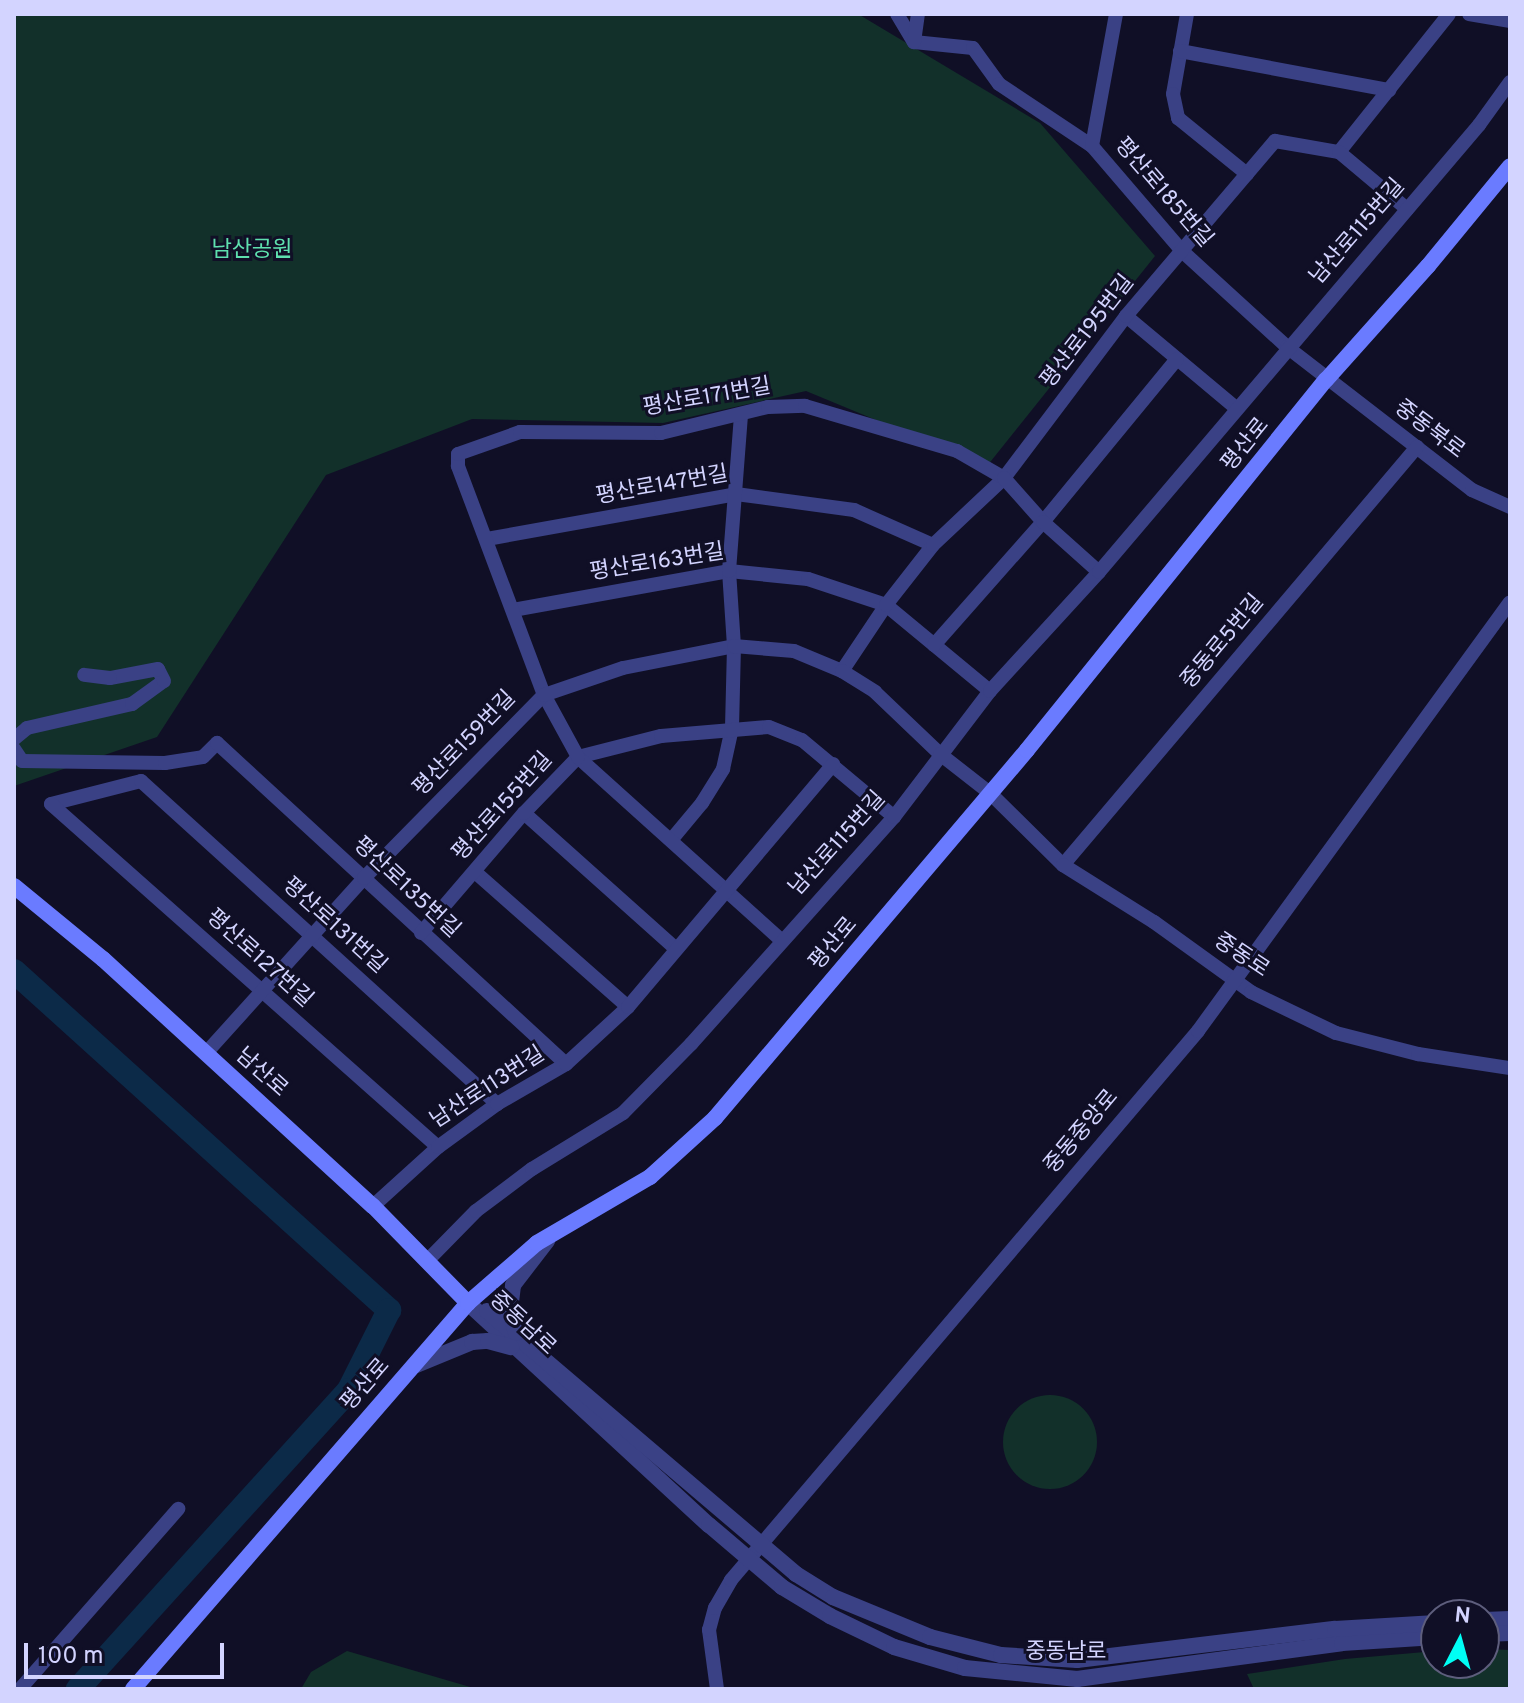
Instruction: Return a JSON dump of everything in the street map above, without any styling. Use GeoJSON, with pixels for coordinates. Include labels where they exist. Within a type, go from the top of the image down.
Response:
{"type":"FeatureCollection","features":[{"type":"Feature","properties":{"kind":"main road","name":"평산로"},"geometry":{"type":"LineString","coordinates":[[133,1689],[468,1303],[537,1243],[650,1177],[715,1118],[991,794],[1326,380],[1428,266],[1510,166]]}},
{"type":"Feature","properties":{"kind":"main road","name":"남산로"},"geometry":{"type":"LineString","coordinates":[[14,886],[103,959],[373,1206],[468,1303]]}},
{"type":"Feature","properties":{"kind":"street"},"geometry":{"type":"LineString","coordinates":[[897,14],[914,42]]}},
{"type":"Feature","properties":{"kind":"street"},"geometry":{"type":"LineString","coordinates":[[914,42],[918,14]]}},
{"type":"Feature","properties":{"kind":"street"},"geometry":{"type":"LineString","coordinates":[[1092,146],[1116,14]]}},
{"type":"Feature","properties":{"kind":"street"},"geometry":{"type":"LineString","coordinates":[[1187,14],[1173,94],[1178,118],[1247,174]]}},
{"type":"Feature","properties":{"kind":"street"},"geometry":{"type":"LineString","coordinates":[[1407,209],[1339,152],[1449,14]]}},
{"type":"Feature","properties":{"kind":"street"},"geometry":{"type":"LineString","coordinates":[[1469,14],[1510,21]]}},
{"type":"Feature","properties":{"kind":"street","name":"평산로185번길"},"geometry":{"type":"LineString","coordinates":[[914,42],[973,48],[999,84],[1092,146],[1182,251],[1326,380]]}},
{"type":"Feature","properties":{"kind":"street"},"geometry":{"type":"LineString","coordinates":[[1180,51],[1389,90]]}},
{"type":"Feature","properties":{"kind":"street","name":"남산로115번길"},"geometry":{"type":"LineString","coordinates":[[427,1261],[476,1211],[520,1177],[623,1113],[691,1044],[894,817],[990,691],[1099,572],[1235,407],[1479,125],[1510,82]]}},
{"type":"Feature","properties":{"kind":"street","name":"평산로195번길"},"geometry":{"type":"LineString","coordinates":[[842,671],[886,605],[933,545],[1004,478],[1126,316],[1275,141],[1339,152]]}},
{"type":"Feature","properties":{"kind":"street"},"geometry":{"type":"LineString","coordinates":[[1126,316],[1235,407]]}},
{"type":"Feature","properties":{"kind":"street"},"geometry":{"type":"LineString","coordinates":[[934,645],[1043,522],[1177,359]]}},
{"type":"Feature","properties":{"kind":"street","name":"중동북로"},"geometry":{"type":"LineString","coordinates":[[1326,380],[1472,490],[1510,507]]}},
{"type":"Feature","properties":{"kind":"street","name":"평산로171번길"},"geometry":{"type":"LineString","coordinates":[[487,539],[458,466],[458,454],[520,432],[661,433],[768,407],[805,406],[957,451],[1004,478],[1043,522],[1099,572]]}},
{"type":"Feature","properties":{"kind":"street"},"geometry":{"type":"LineString","coordinates":[[672,839],[702,803],[723,769],[732,728],[734,646],[729,571],[741,415]]}},
{"type":"Feature","properties":{"kind":"street","name":"중동로5번길"},"geometry":{"type":"LineString","coordinates":[[1063,865],[1417,447]]}},
{"type":"Feature","properties":{"kind":"street","name":"평산로147번길"},"geometry":{"type":"LineString","coordinates":[[487,539],[736,494],[854,510],[933,545]]}},
{"type":"Feature","properties":{"kind":"street"},"geometry":{"type":"LineString","coordinates":[[487,539],[544,695],[578,757],[781,940]]}},
{"type":"Feature","properties":{"kind":"street","name":"평산로163번길"},"geometry":{"type":"LineString","coordinates":[[513,610],[729,571],[808,579],[886,605],[990,691]]}},
{"type":"Feature","properties":{"kind":"street","name":"중동중앙로"},"geometry":{"type":"LineString","coordinates":[[717,1689],[709,1640],[711,1618],[722,1593],[1192,1038],[1510,602]]}},
{"type":"Feature","properties":{"kind":"street","name":"평산로159번길"},"geometry":{"type":"LineString","coordinates":[[206,1053],[311,934],[544,695],[623,668],[734,646],[794,651],[842,671],[875,692],[940,754],[991,794]]}},
{"type":"Feature","properties":{"kind":"street"},"geometry":{"type":"LineString","coordinates":[[14,739],[27,728],[132,704],[164,681],[158,669],[110,678],[84,675]]}},
{"type":"Feature","properties":{"kind":"street","name":"평산로155번길"},"geometry":{"type":"LineString","coordinates":[[421,933],[524,813],[578,757],[661,736],[769,727],[802,740],[894,817]]}},
{"type":"Feature","properties":{"kind":"street","name":"평산로135번길"},"geometry":{"type":"LineString","coordinates":[[14,749],[22,761],[165,763],[203,757],[217,743],[566,1064]]}},
{"type":"Feature","properties":{"kind":"street","name":"남산로113번길"},"geometry":{"type":"LineString","coordinates":[[373,1206],[438,1147],[497,1104],[566,1064],[628,1007],[833,764]]}},
{"type":"Feature","properties":{"kind":"street","name":"평산로127번길"},"geometry":{"type":"LineString","coordinates":[[141,781],[51,804],[438,1147]]}},
{"type":"Feature","properties":{"kind":"street","name":"평산로131번길"},"geometry":{"type":"LineString","coordinates":[[141,781],[497,1104]]}},
{"type":"Feature","properties":{"kind":"street","name":"중동로"},"geometry":{"type":"LineString","coordinates":[[991,794],[1063,865],[1154,922],[1233,980],[1299,1017],[1336,1033],[1418,1054],[1510,1068]]}},
{"type":"Feature","properties":{"kind":"street"},"geometry":{"type":"LineString","coordinates":[[524,813],[676,949]]}},
{"type":"Feature","properties":{"kind":"street"},"geometry":{"type":"LineString","coordinates":[[475,872],[628,1007]]}},
{"type":"Feature","properties":{"kind":"street"},"geometry":{"type":"LineString","coordinates":[[408,1370],[428,1358],[472,1342],[516,1341],[510,1310],[513,1285],[553,1234]]}},
{"type":"Feature","properties":{"kind":"street","name":"중동남로"},"geometry":{"type":"LineString","coordinates":[[468,1303],[796,1574],[844,1602],[930,1637],[1001,1655],[1077,1660],[1335,1629],[1420,1624]]}},
{"type":"Feature","properties":{"kind":"street","name":"중동남로"},"geometry":{"type":"LineString","coordinates":[[516,1341],[749,1559],[813,1607],[884,1642],[931,1659],[1002,1674],[1077,1679],[1342,1643],[1420,1638]]}},
{"type":"Feature","properties":{"kind":"street"},"geometry":{"type":"LineString","coordinates":[[20,1689],[178,1509]]}},
{"type":"Feature","properties":{"kind":"green space","name":"남산공원"},"geometry":{"type":"Polygon","coordinates":[[[14,14],[858,14],[1040,123],[1155,256],[987,466],[806,391],[663,423],[472,419],[326,475],[157,737],[14,786],[14,14]]]}},
{"type":"Feature","properties":{"kind":"green space"},"geometry":{"type":"Polygon","coordinates":[[[1050,1395],[1068,1399],[1083,1409],[1093,1424],[1097,1442],[1093,1460],[1083,1475],[1068,1485],[1050,1489],[1032,1485],[1017,1475],[1007,1460],[1003,1442],[1007,1424],[1017,1409],[1032,1399],[1050,1395]]]}},
{"type":"Feature","properties":{"kind":"green space"},"geometry":{"type":"Polygon","coordinates":[[[1500,1650],[1510,1650],[1510,1689],[1254,1689],[1247,1674],[1345,1659],[1420,1652],[1420,1679],[1500,1679],[1500,1650]]]}},
{"type":"Feature","properties":{"kind":"green space"},"geometry":{"type":"Polygon","coordinates":[[[347,1651],[477,1689],[301,1689],[311,1672],[347,1651]]]}},
{"type":"Feature","properties":{"kind":"waterway"},"geometry":{"type":"LineString","coordinates":[[14,971],[389,1310],[349,1390],[78,1689]]}}]}
